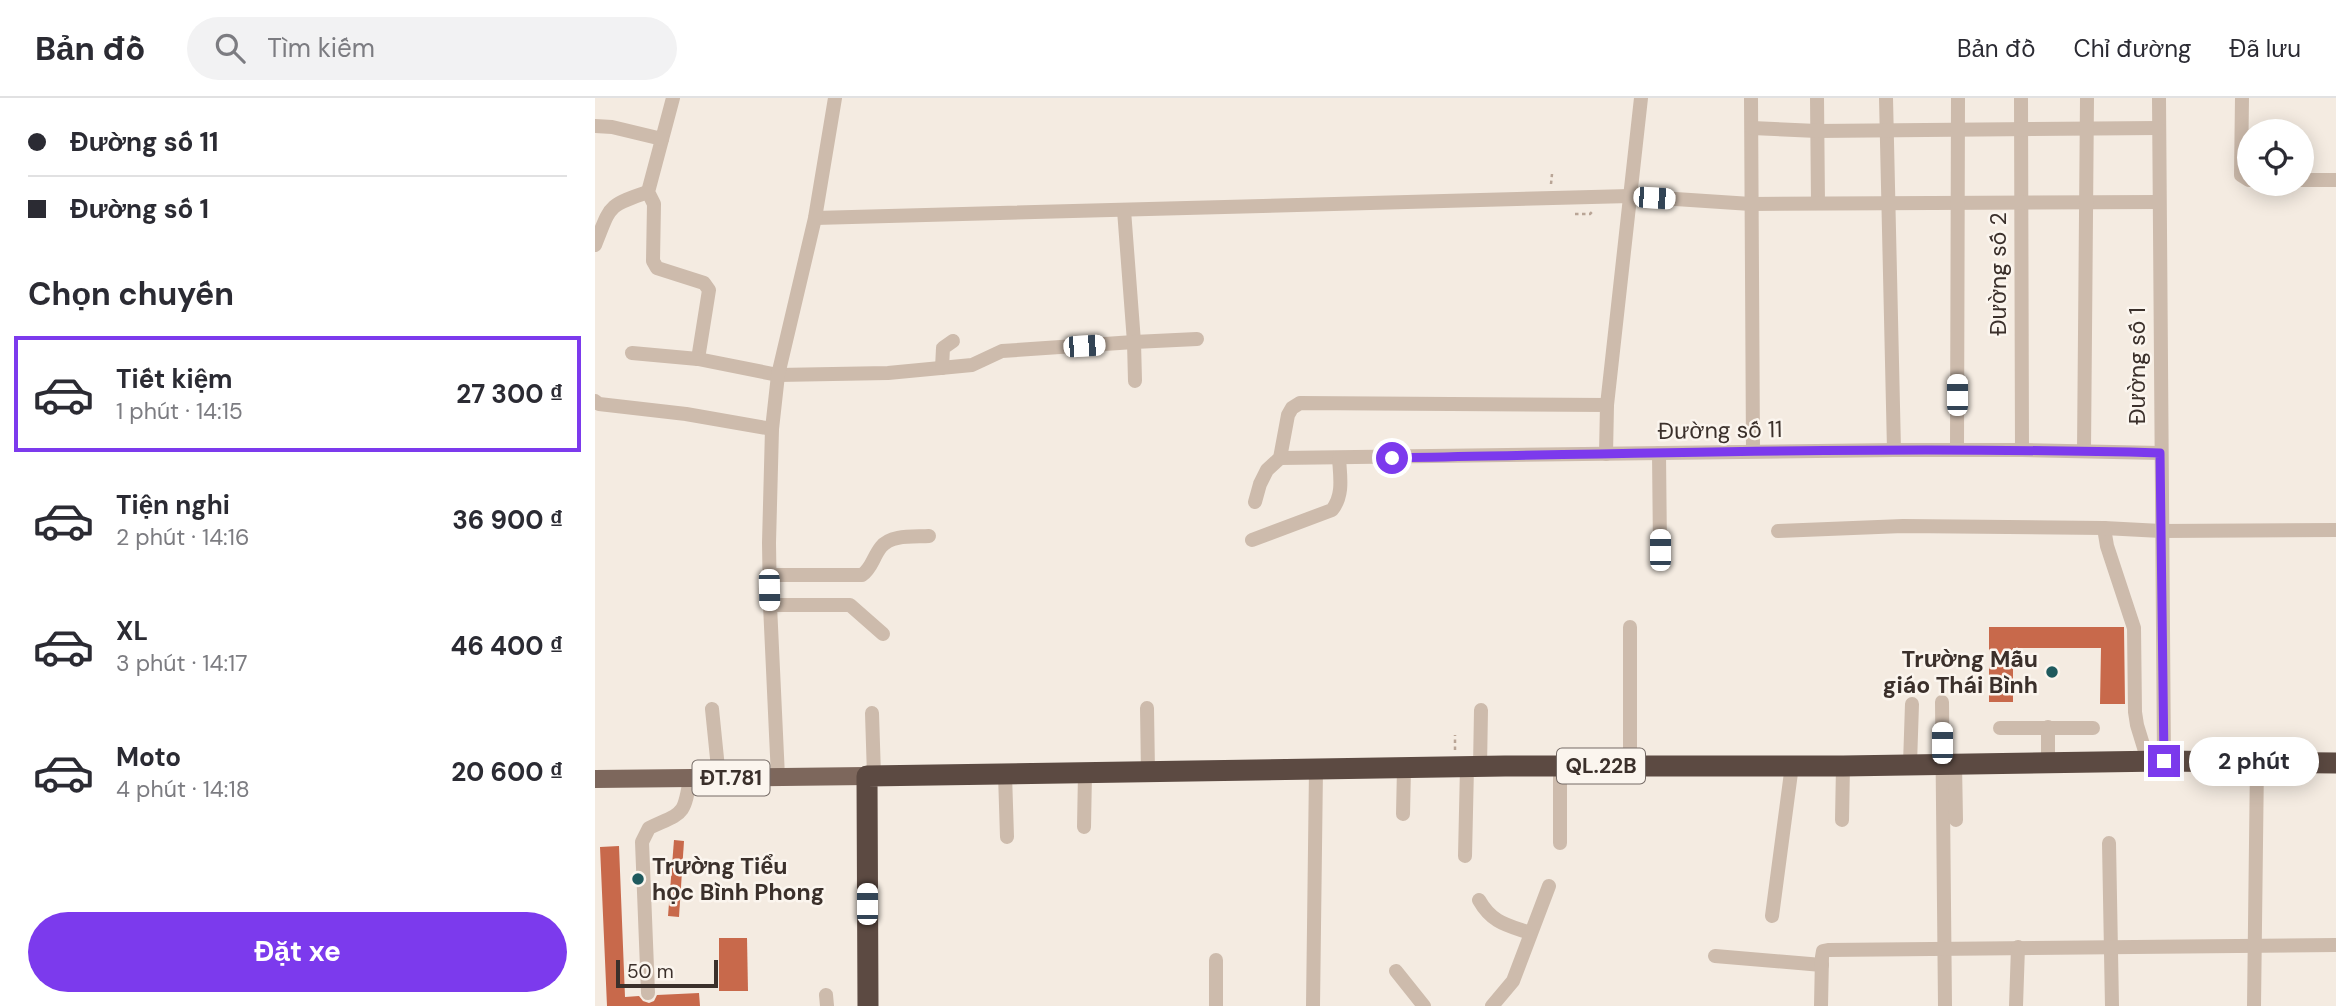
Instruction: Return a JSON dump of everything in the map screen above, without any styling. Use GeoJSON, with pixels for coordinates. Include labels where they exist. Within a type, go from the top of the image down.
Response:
{"type":"FeatureCollection","features":[{"type":"Feature","properties":{"kind":"highway","name":"QL.22B"},"geometry":{"type":"LineString","coordinates":[[871,776],[1630,765],[2336,762]]}},
{"type":"Feature","properties":{"kind":"highway"},"geometry":{"type":"LineString","coordinates":[[868,1006],[871,776]]}},
{"type":"Feature","properties":{"kind":"main road","name":"ĐT.781"},"geometry":{"type":"LineString","coordinates":[[595,779],[871,776]]}},
{"type":"Feature","properties":{"kind":"street"},"geometry":{"type":"LineString","coordinates":[[673,98],[648,192],[654,204],[654,264],[657,268],[704,283],[709,290],[698,359]]}},
{"type":"Feature","properties":{"kind":"street"},"geometry":{"type":"LineString","coordinates":[[778,777],[769,605],[772,429],[778,375],[815,218],[835,98]]}},
{"type":"Feature","properties":{"kind":"street"},"geometry":{"type":"LineString","coordinates":[[1606,454],[1607,405],[1641,98]]}},
{"type":"Feature","properties":{"kind":"street"},"geometry":{"type":"LineString","coordinates":[[1751,98],[1753,452]]}},
{"type":"Feature","properties":{"kind":"street"},"geometry":{"type":"LineString","coordinates":[[1817,98],[1818,203]]}},
{"type":"Feature","properties":{"kind":"street"},"geometry":{"type":"LineString","coordinates":[[1886,98],[1894,450]]}},
{"type":"Feature","properties":{"kind":"street"},"geometry":{"type":"LineString","coordinates":[[1957,450],[1958,98]]}},
{"type":"Feature","properties":{"kind":"street","name":"Đường số 2"},"geometry":{"type":"LineString","coordinates":[[2021,98],[2022,450]]}},
{"type":"Feature","properties":{"kind":"street"},"geometry":{"type":"LineString","coordinates":[[2084,451],[2087,98]]}},
{"type":"Feature","properties":{"kind":"street","name":"Đường số 1"},"geometry":{"type":"LineString","coordinates":[[2156,761],[2161,531],[2159,98]]}},
{"type":"Feature","properties":{"kind":"street"},"geometry":{"type":"LineString","coordinates":[[2242,98],[2242,119]]}},
{"type":"Feature","properties":{"kind":"street"},"geometry":{"type":"LineString","coordinates":[[595,127],[611,127],[662,139]]}},
{"type":"Feature","properties":{"kind":"street"},"geometry":{"type":"LineString","coordinates":[[1752,128],[1817,131],[2158,128]]}},
{"type":"Feature","properties":{"kind":"street"},"geometry":{"type":"LineString","coordinates":[[2314,180],[2336,180]]}},
{"type":"Feature","properties":{"kind":"street"},"geometry":{"type":"LineString","coordinates":[[595,245],[610,209],[618,202],[648,192]]}},
{"type":"Feature","properties":{"kind":"street"},"geometry":{"type":"LineString","coordinates":[[815,218],[1630,196],[1751,204],[2159,202]]}},
{"type":"Feature","properties":{"kind":"street"},"geometry":{"type":"LineString","coordinates":[[1124,209],[1135,381]]}},
{"type":"Feature","properties":{"kind":"street"},"geometry":{"type":"LineString","coordinates":[[632,353],[698,359],[778,375],[888,373],[972,365],[1002,351],[1197,339]]}},
{"type":"Feature","properties":{"kind":"street"},"geometry":{"type":"LineString","coordinates":[[942,368],[943,348],[953,341]]}},
{"type":"Feature","properties":{"kind":"street"},"geometry":{"type":"LineString","coordinates":[[596,403],[686,414],[772,429]]}},
{"type":"Feature","properties":{"kind":"street"},"geometry":{"type":"LineString","coordinates":[[1255,502],[1267,470],[1280,458],[1288,415],[1292,408],[1300,403],[1607,405]]}},
{"type":"Feature","properties":{"kind":"street","name":"Đường số 11"},"geometry":{"type":"LineString","coordinates":[[1280,458],[1894,450],[2160,453]]}},
{"type":"Feature","properties":{"kind":"street"},"geometry":{"type":"LineString","coordinates":[[1658,453],[1660,550]]}},
{"type":"Feature","properties":{"kind":"street"},"geometry":{"type":"LineString","coordinates":[[1252,540],[1332,510],[1338,503],[1341,488],[1339,458]]}},
{"type":"Feature","properties":{"kind":"street"},"geometry":{"type":"LineString","coordinates":[[1778,531],[1903,526],[2103,527],[2161,531],[2336,530]]}},
{"type":"Feature","properties":{"kind":"street"},"geometry":{"type":"LineString","coordinates":[[2103,527],[2134,628],[2137,725],[2156,761]]}},
{"type":"Feature","properties":{"kind":"street"},"geometry":{"type":"LineString","coordinates":[[769,575],[862,575],[868,570],[882,545],[895,538],[929,536]]}},
{"type":"Feature","properties":{"kind":"street"},"geometry":{"type":"LineString","coordinates":[[769,605],[851,605],[883,634]]}},
{"type":"Feature","properties":{"kind":"street"},"geometry":{"type":"LineString","coordinates":[[1630,627],[1630,765]]}},
{"type":"Feature","properties":{"kind":"street"},"geometry":{"type":"LineString","coordinates":[[1942,702],[1956,820]]}},
{"type":"Feature","properties":{"kind":"street"},"geometry":{"type":"LineString","coordinates":[[1910,764],[1912,704]]}},
{"type":"Feature","properties":{"kind":"street"},"geometry":{"type":"LineString","coordinates":[[1147,708],[1148,772]]}},
{"type":"Feature","properties":{"kind":"street"},"geometry":{"type":"LineString","coordinates":[[712,709],[719,778]]}},
{"type":"Feature","properties":{"kind":"street"},"geometry":{"type":"LineString","coordinates":[[1465,856],[1481,710]]}},
{"type":"Feature","properties":{"kind":"street"},"geometry":{"type":"LineString","coordinates":[[871,776],[872,713]]}},
{"type":"Feature","properties":{"kind":"street"},"geometry":{"type":"LineString","coordinates":[[2048,727],[2048,762]]}},
{"type":"Feature","properties":{"kind":"street"},"geometry":{"type":"LineString","coordinates":[[2000,728],[2093,728]]}},
{"type":"Feature","properties":{"kind":"street"},"geometry":{"type":"LineString","coordinates":[[2254,1006],[2257,762]]}},
{"type":"Feature","properties":{"kind":"street"},"geometry":{"type":"LineString","coordinates":[[1945,1006],[1948,764]]}},
{"type":"Feature","properties":{"kind":"street"},"geometry":{"type":"LineString","coordinates":[[1772,916],[1792,765]]}},
{"type":"Feature","properties":{"kind":"street"},"geometry":{"type":"LineString","coordinates":[[1560,766],[1560,843]]}},
{"type":"Feature","properties":{"kind":"street"},"geometry":{"type":"LineString","coordinates":[[1842,820],[1843,766]]}},
{"type":"Feature","properties":{"kind":"street"},"geometry":{"type":"LineString","coordinates":[[1403,814],[1404,768]]}},
{"type":"Feature","properties":{"kind":"street"},"geometry":{"type":"LineString","coordinates":[[1313,1006],[1316,769]]}},
{"type":"Feature","properties":{"kind":"street"},"geometry":{"type":"LineString","coordinates":[[1084,828],[1085,773]]}},
{"type":"Feature","properties":{"kind":"street"},"geometry":{"type":"LineString","coordinates":[[1005,774],[1007,837]]}},
{"type":"Feature","properties":{"kind":"street"},"geometry":{"type":"LineString","coordinates":[[647,993],[642,842],[649,828],[680,814],[686,806],[690,778]]}},
{"type":"Feature","properties":{"kind":"street"},"geometry":{"type":"LineString","coordinates":[[2109,843],[2112,1006]]}},
{"type":"Feature","properties":{"kind":"street"},"geometry":{"type":"LineString","coordinates":[[1492,1006],[1513,981],[1549,886]]}},
{"type":"Feature","properties":{"kind":"street"},"geometry":{"type":"LineString","coordinates":[[1479,900],[1485,911],[1496,920],[1530,933]]}},
{"type":"Feature","properties":{"kind":"street"},"geometry":{"type":"LineString","coordinates":[[1821,1006],[1823,951],[1828,950],[2336,944]]}},
{"type":"Feature","properties":{"kind":"street"},"geometry":{"type":"LineString","coordinates":[[2016,1006],[2018,947]]}},
{"type":"Feature","properties":{"kind":"street"},"geometry":{"type":"LineString","coordinates":[[1715,956],[1822,965]]}},
{"type":"Feature","properties":{"kind":"street"},"geometry":{"type":"LineString","coordinates":[[1216,960],[1216,1006]]}},
{"type":"Feature","properties":{"kind":"street"},"geometry":{"type":"LineString","coordinates":[[1396,971],[1424,1006]]}},
{"type":"Feature","properties":{"kind":"building"},"geometry":{"type":"Polygon","coordinates":[[[1989,627],[2124,627],[2125,704],[2100,704],[2101,648],[2013,648],[2013,702],[1989,702],[1989,627]]]}},
{"type":"Feature","properties":{"kind":"building"},"geometry":{"type":"Polygon","coordinates":[[[674,840],[684,841],[679,917],[668,916],[674,840]]]}},
{"type":"Feature","properties":{"kind":"building"},"geometry":{"type":"Polygon","coordinates":[[[619,846],[625,997],[639,996],[649,1003],[654,1001],[657,995],[699,993],[700,1006],[607,1006],[600,847],[619,846]]]}},
{"type":"Feature","properties":{"kind":"building"},"geometry":{"type":"Polygon","coordinates":[[[719,938],[747,938],[748,991],[719,991],[719,938]]]}},
{"type":"Feature","properties":{"kind":"place","name":"Trường Mẫu giáo Thái Bình"},"geometry":{"type":"Point","coordinates":[2052,672]}},
{"type":"Feature","properties":{"kind":"place","name":"Trường Tiểu học Bình Phong"},"geometry":{"type":"Point","coordinates":[638,879]}},
{"type":"Feature","properties":{"kind":"route"},"geometry":{"type":"LineString","coordinates":[[1392,458],[1915,450],[2160,453],[2164,761]]}}]}
